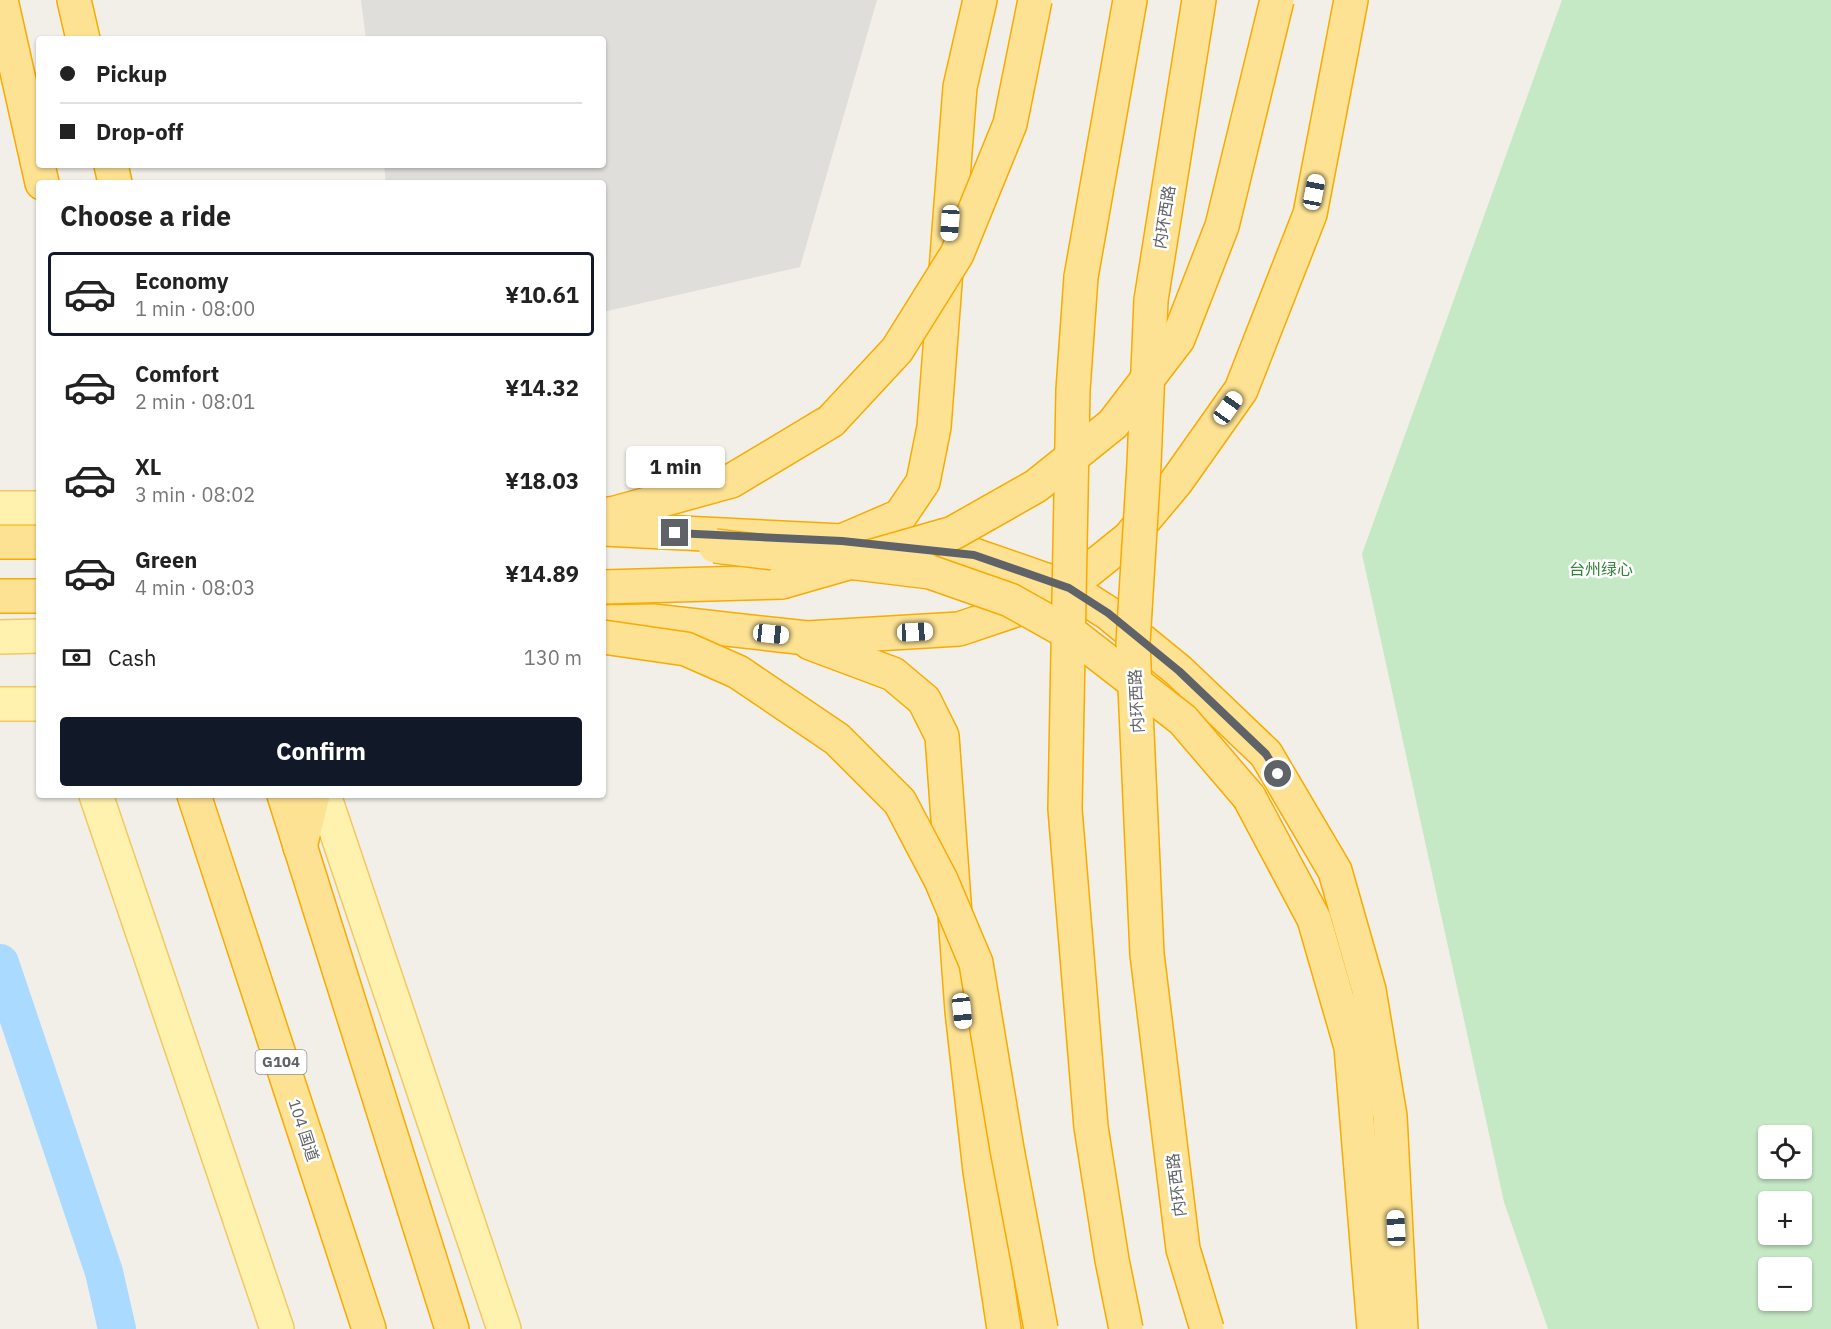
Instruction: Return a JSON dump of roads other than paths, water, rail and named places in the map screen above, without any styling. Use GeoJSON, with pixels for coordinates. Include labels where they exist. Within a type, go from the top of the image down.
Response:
{"type":"FeatureCollection","features":[{"type":"Feature","properties":{"kind":"highway"},"geometry":{"type":"LineString","coordinates":[[1,0],[36,156]]}},
{"type":"Feature","properties":{"kind":"highway"},"geometry":{"type":"LineString","coordinates":[[75,0],[82,36]]}},
{"type":"Feature","properties":{"kind":"highway"},"geometry":{"type":"LineString","coordinates":[[842,541],[900,516],[923,482],[934,427],[960,87],[980,0]]}},
{"type":"Feature","properties":{"kind":"highway"},"geometry":{"type":"LineString","coordinates":[[606,514],[731,481],[831,421],[897,350],[957,254],[1010,124],[1035,0]]}},
{"type":"Feature","properties":{"kind":"highway"},"geometry":{"type":"LineString","coordinates":[[1126,1329],[1112,1260],[1091,1127],[1065,809],[1073,390],[1081,278],[1130,0]]}},
{"type":"Feature","properties":{"kind":"highway","name":"内环西路"},"geometry":{"type":"LineString","coordinates":[[1199,0],[1151,300],[1133,643],[1148,954],[1183,1249],[1207,1329]]}},
{"type":"Feature","properties":{"kind":"highway"},"geometry":{"type":"LineString","coordinates":[[606,587],[782,582],[953,533],[1036,486],[1113,424],[1178,339],[1222,226],[1277,0]]}},
{"type":"Feature","properties":{"kind":"highway"},"geometry":{"type":"LineString","coordinates":[[606,622],[653,621],[807,638],[958,630],[1058,596],[1129,538],[1176,482],[1241,390],[1310,214],[1351,0]]}},
{"type":"Feature","properties":{"kind":"highway"},"geometry":{"type":"LineString","coordinates":[[606,530],[842,541],[974,555],[1069,588],[1108,613],[1179,671],[1266,754],[1335,871],[1369,990],[1390,1116],[1401,1329]]}},
{"type":"Feature","properties":{"kind":"highway"},"geometry":{"type":"LineString","coordinates":[[0,542],[36,542]]}},
{"type":"Feature","properties":{"kind":"highway"},"geometry":{"type":"LineString","coordinates":[[606,545],[715,546],[930,572],[1010,600],[1076,637],[1183,720],[1249,797],[1314,919],[1351,1047],[1374,1329]]}},
{"type":"Feature","properties":{"kind":"highway"},"geometry":{"type":"LineString","coordinates":[[0,596],[36,596]]}},
{"type":"Feature","properties":{"kind":"highway"},"geometry":{"type":"LineString","coordinates":[[606,629],[653,621]]}},
{"type":"Feature","properties":{"kind":"highway"},"geometry":{"type":"LineString","coordinates":[[606,637],[686,649],[738,672],[837,739],[900,802],[941,880],[976,963],[1007,1149],[1041,1329]]}},
{"type":"Feature","properties":{"kind":"highway"},"geometry":{"type":"LineString","coordinates":[[794,637],[893,674],[924,700],[942,736],[962,1011],[980,1171],[1004,1329]]}},
{"type":"Feature","properties":{"kind":"highway","name":"104 国道"},"geometry":{"type":"LineString","coordinates":[[195,798],[369,1329]]}},
{"type":"Feature","properties":{"kind":"highway"},"geometry":{"type":"LineString","coordinates":[[285,798],[452,1329]]}},
{"type":"Feature","properties":{"kind":"highway"},"geometry":{"type":"LineString","coordinates":[[300,849],[312,798]]}},
{"type":"Feature","properties":{"kind":"main road"},"geometry":{"type":"LineString","coordinates":[[3,508],[36,508]]}},
{"type":"Feature","properties":{"kind":"main road"},"geometry":{"type":"LineString","coordinates":[[0,704],[36,704]]}},
{"type":"Feature","properties":{"kind":"main road"},"geometry":{"type":"LineString","coordinates":[[97,798],[278,1329]]}},
{"type":"Feature","properties":{"kind":"main road"},"geometry":{"type":"LineString","coordinates":[[325,798],[504,1329]]}},
{"type":"Feature","properties":{"kind":"waterway"},"geometry":{"type":"LineString","coordinates":[[0,963],[104,1272],[117,1329]]}},
{"type":"Feature","properties":{"kind":"park label","name":"台州绿心"},"geometry":{"type":"Point","coordinates":[1601,569]}}]}
